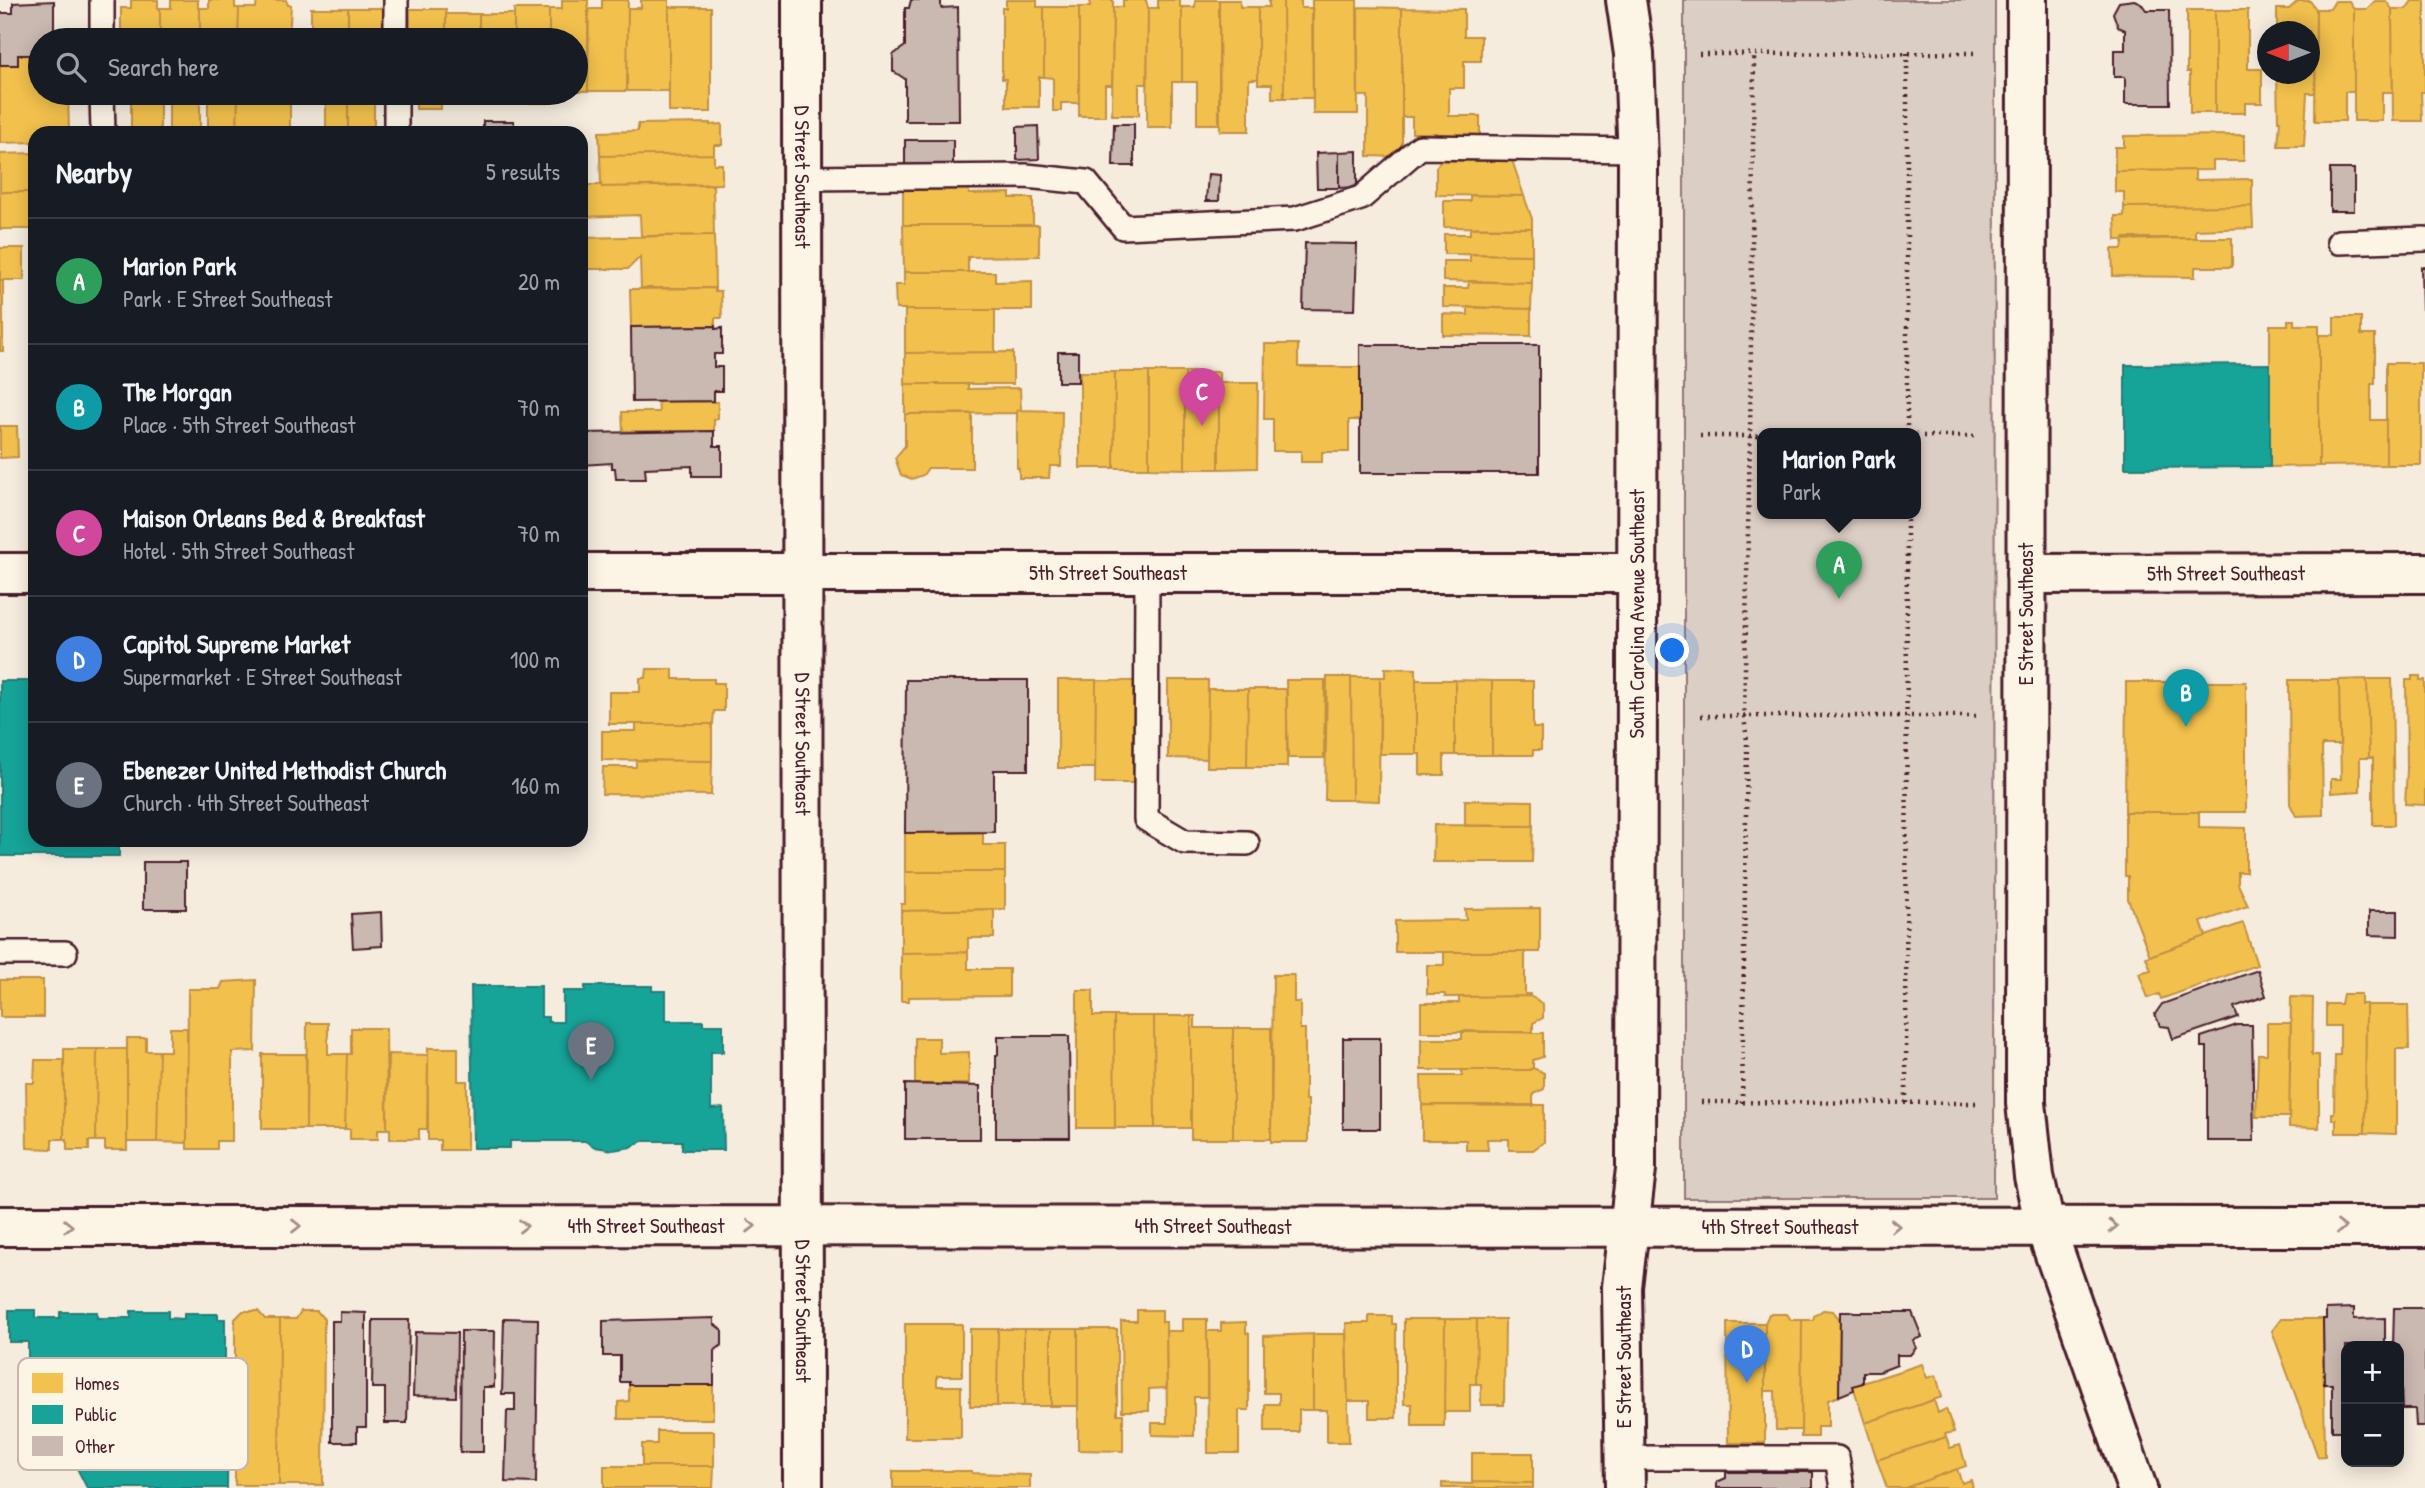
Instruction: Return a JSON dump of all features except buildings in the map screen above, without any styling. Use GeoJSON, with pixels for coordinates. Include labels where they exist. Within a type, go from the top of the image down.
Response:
{"type":"FeatureCollection","features":[{"type":"Feature","properties":{"kind":"street","name":"D Street Southeast"},"geometry":{"type":"LineString","coordinates":[[802,0],[803,1488]]}},
{"type":"Feature","properties":{"kind":"street","name":"South Carolina Avenue Southeast"},"geometry":{"type":"LineString","coordinates":[[1626,0],[1634,54],[1637,150],[1636,1169],[1630,1227]]}},
{"type":"Feature","properties":{"kind":"street","name":"E Street Southeast"},"geometry":{"type":"LineString","coordinates":[[2027,0],[2026,1103],[2034,1176],[2045,1226]]}},
{"type":"Feature","properties":{"kind":"street"},"geometry":{"type":"LineString","coordinates":[[0,573],[28,573]]}},
{"type":"Feature","properties":{"kind":"street","name":"5th Street Southeast"},"geometry":{"type":"LineString","coordinates":[[588,573],[1636,573]]}},
{"type":"Feature","properties":{"kind":"street","name":"5th Street Southeast"},"geometry":{"type":"LineString","coordinates":[[2026,574],[2425,573]]}},
{"type":"Feature","properties":{"kind":"street","name":"4th Street Southeast"},"geometry":{"type":"LineString","coordinates":[[0,1226],[2425,1227]]}},
{"type":"Feature","properties":{"kind":"street"},"geometry":{"type":"LineString","coordinates":[[2045,1226],[2137,1488]]}},
{"type":"Feature","properties":{"kind":"street","name":"E Street Southeast"},"geometry":{"type":"LineString","coordinates":[[1624,1473],[1622,1287],[1630,1227]]}},
{"type":"Feature","properties":{"kind":"lane"},"geometry":{"type":"LineString","coordinates":[[102,0],[102,28]]}},
{"type":"Feature","properties":{"kind":"lane"},"geometry":{"type":"LineString","coordinates":[[396,0],[396,28]]}},
{"type":"Feature","properties":{"kind":"lane"},"geometry":{"type":"LineString","coordinates":[[103,105],[103,126]]}},
{"type":"Feature","properties":{"kind":"lane"},"geometry":{"type":"LineString","coordinates":[[396,105],[396,126]]}},
{"type":"Feature","properties":{"kind":"lane"},"geometry":{"type":"LineString","coordinates":[[802,178],[1026,176],[1086,181],[1123,227],[1295,219],[1361,198],[1420,147],[1637,150]]}},
{"type":"Feature","properties":{"kind":"lane"},"geometry":{"type":"LineString","coordinates":[[2339,242],[2425,239]]}},
{"type":"Feature","properties":{"kind":"lane"},"geometry":{"type":"LineString","coordinates":[[1147,573],[1146,819],[1185,842],[1247,843]]}},
{"type":"Feature","properties":{"kind":"lane"},"geometry":{"type":"LineString","coordinates":[[0,953],[65,953]]}},
{"type":"Feature","properties":{"kind":"lane"},"geometry":{"type":"LineString","coordinates":[[1624,1473],[1837,1458],[1842,1488]]}},
{"type":"Feature","properties":{"kind":"path"},"geometry":{"type":"LineString","coordinates":[[1907,53],[1908,428]]}},
{"type":"Feature","properties":{"kind":"path"},"geometry":{"type":"LineString","coordinates":[[1699,54],[1976,53]]}},
{"type":"Feature","properties":{"kind":"path"},"geometry":{"type":"LineString","coordinates":[[1742,1103],[1746,741],[1744,716],[1751,436],[1754,54]]}},
{"type":"Feature","properties":{"kind":"path"},"geometry":{"type":"LineString","coordinates":[[1700,436],[1757,436]]}},
{"type":"Feature","properties":{"kind":"path"},"geometry":{"type":"LineString","coordinates":[[1921,436],[1978,436]]}},
{"type":"Feature","properties":{"kind":"path"},"geometry":{"type":"LineString","coordinates":[[1906,1103],[1908,519]]}},
{"type":"Feature","properties":{"kind":"path"},"geometry":{"type":"LineString","coordinates":[[1701,716],[1979,716]]}},
{"type":"Feature","properties":{"kind":"path"},"geometry":{"type":"LineString","coordinates":[[1701,1102],[1979,1103]]}},
{"type":"Feature","properties":{"kind":"shaded area"},"geometry":{"type":"Polygon","coordinates":[[[1684,0],[1995,0],[1994,1198],[1684,1198],[1684,0]]]}},
{"type":"Feature","properties":{"kind":"place","name":"Maison Orleans Bed & Breakfast"},"geometry":{"type":"Point","coordinates":[1202,426]}},
{"type":"Feature","properties":{"kind":"place","name":"Marion Park"},"geometry":{"type":"Point","coordinates":[1839,599]}},
{"type":"Feature","properties":{"kind":"place","name":"The Morgan"},"geometry":{"type":"Point","coordinates":[2186,727]}},
{"type":"Feature","properties":{"kind":"place","name":"Ebenezer United Methodist Church"},"geometry":{"type":"Point","coordinates":[591,1080]}},
{"type":"Feature","properties":{"kind":"place","name":"Capitol Supreme Market"},"geometry":{"type":"Point","coordinates":[1747,1383]}}]}
